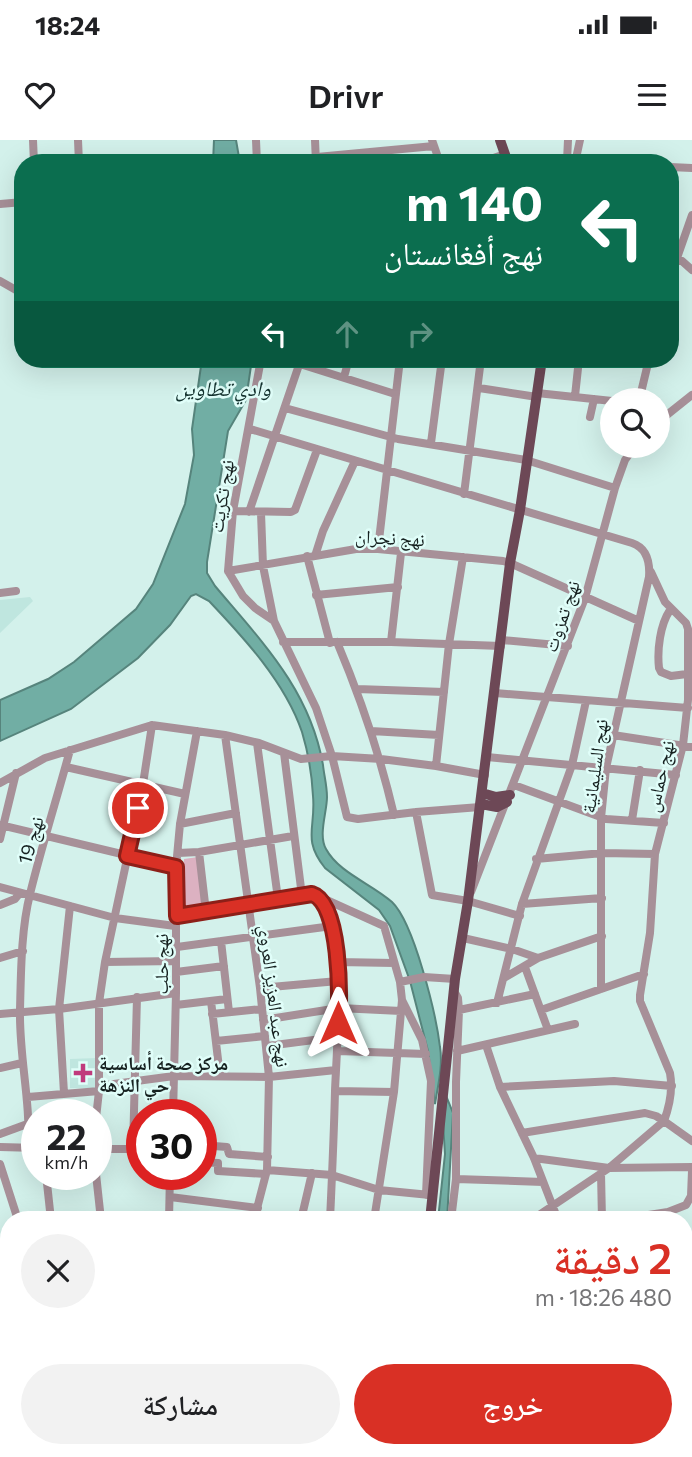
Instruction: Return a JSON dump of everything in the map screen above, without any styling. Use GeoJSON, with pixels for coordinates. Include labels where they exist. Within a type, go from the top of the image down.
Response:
{"type":"FeatureCollection","features":[{"type":"Feature","properties":{"kind":"main road"},"geometry":{"type":"LineString","coordinates":[[430,1211],[429,1195],[453,992],[469,898],[510,563],[541,368]]}},
{"type":"Feature","properties":{"kind":"main road"},"geometry":{"type":"LineString","coordinates":[[482,793],[508,798]]}},
{"type":"Feature","properties":{"kind":"main road"},"geometry":{"type":"LineString","coordinates":[[480,806],[497,807],[508,798]]}},
{"type":"Feature","properties":{"kind":"street"},"geometry":{"type":"LineString","coordinates":[[360,154],[433,143]]}},
{"type":"Feature","properties":{"kind":"street"},"geometry":{"type":"LineString","coordinates":[[679,245],[692,215]]}},
{"type":"Feature","properties":{"kind":"street","name":"نهج تكريت"},"geometry":{"type":"LineString","coordinates":[[229,570],[233,511],[260,368]]}},
{"type":"Feature","properties":{"kind":"street"},"geometry":{"type":"LineString","coordinates":[[249,512],[298,368]]}},
{"type":"Feature","properties":{"kind":"street"},"geometry":{"type":"LineString","coordinates":[[319,368],[395,394]]}},
{"type":"Feature","properties":{"kind":"street"},"geometry":{"type":"LineString","coordinates":[[344,377],[346,368]]}},
{"type":"Feature","properties":{"kind":"street"},"geometry":{"type":"LineString","coordinates":[[378,549],[399,368]]}},
{"type":"Feature","properties":{"kind":"street"},"geometry":{"type":"LineString","coordinates":[[431,443],[441,368]]}},
{"type":"Feature","properties":{"kind":"street"},"geometry":{"type":"LineString","coordinates":[[464,494],[480,368]]}},
{"type":"Feature","properties":{"kind":"street"},"geometry":{"type":"LineString","coordinates":[[575,396],[578,368]]}},
{"type":"Feature","properties":{"kind":"street"},"geometry":{"type":"LineString","coordinates":[[642,388],[647,368]]}},
{"type":"Feature","properties":{"kind":"street"},"geometry":{"type":"LineString","coordinates":[[479,388],[600,400]]}},
{"type":"Feature","properties":{"kind":"street"},"geometry":{"type":"LineString","coordinates":[[670,412],[692,395]]}},
{"type":"Feature","properties":{"kind":"street"},"geometry":{"type":"LineString","coordinates":[[590,417],[594,399]]}},
{"type":"Feature","properties":{"kind":"street"},"geometry":{"type":"LineString","coordinates":[[285,408],[390,437],[527,460],[615,488]]}},
{"type":"Feature","properties":{"kind":"street"},"geometry":{"type":"LineString","coordinates":[[250,429],[603,535]]}},
{"type":"Feature","properties":{"kind":"street"},"geometry":{"type":"LineString","coordinates":[[233,511],[287,513],[295,509],[317,450]]}},
{"type":"Feature","properties":{"kind":"street","name":"نهج تمزوت"},"geometry":{"type":"LineString","coordinates":[[469,898],[586,598],[625,460]]}},
{"type":"Feature","properties":{"kind":"street"},"geometry":{"type":"LineString","coordinates":[[355,461],[311,556],[316,594],[334,643],[357,689],[381,759],[394,815]]}},
{"type":"Feature","properties":{"kind":"street"},"geometry":{"type":"LineString","coordinates":[[261,513],[263,566],[274,621],[309,690],[327,757],[348,819],[480,806]]}},
{"type":"Feature","properties":{"kind":"street","name":"نهج السليمانية"},"geometry":{"type":"LineString","coordinates":[[601,989],[601,818],[606,768],[650,569],[645,552],[638,545],[603,535]]}},
{"type":"Feature","properties":{"kind":"street","name":"نهج نجران"},"geometry":{"type":"LineString","coordinates":[[229,570],[356,549],[463,557],[510,563],[639,621]]}},
{"type":"Feature","properties":{"kind":"street"},"geometry":{"type":"LineString","coordinates":[[391,642],[401,553]]}},
{"type":"Feature","properties":{"kind":"street"},"geometry":{"type":"LineString","coordinates":[[436,766],[449,644],[463,557]]}},
{"type":"Feature","properties":{"kind":"street","name":"نهج حماس"},"geometry":{"type":"LineString","coordinates":[[650,569],[670,610],[686,623],[688,629],[688,746],[676,775],[655,854],[650,933],[640,1001],[663,1055],[672,1086]]}},
{"type":"Feature","properties":{"kind":"street"},"geometry":{"type":"LineString","coordinates":[[229,570],[243,596],[274,621]]}},
{"type":"Feature","properties":{"kind":"street"},"geometry":{"type":"LineString","coordinates":[[316,594],[398,587]]}},
{"type":"Feature","properties":{"kind":"street"},"geometry":{"type":"LineString","coordinates":[[0,593],[16,591]]}},
{"type":"Feature","properties":{"kind":"street"},"geometry":{"type":"LineString","coordinates":[[670,610],[661,636],[659,668],[671,676],[687,674]]}},
{"type":"Feature","properties":{"kind":"street"},"geometry":{"type":"LineString","coordinates":[[283,642],[568,646]]}},
{"type":"Feature","properties":{"kind":"street"},"geometry":{"type":"LineString","coordinates":[[357,689],[444,692]]}},
{"type":"Feature","properties":{"kind":"street"},"geometry":{"type":"LineString","coordinates":[[495,693],[688,708]]}},
{"type":"Feature","properties":{"kind":"street"},"geometry":{"type":"LineString","coordinates":[[497,1003],[536,859],[572,765],[586,701]]}},
{"type":"Feature","properties":{"kind":"street"},"geometry":{"type":"LineString","coordinates":[[98,1099],[99,1003],[105,962],[143,784],[152,725]]}},
{"type":"Feature","properties":{"kind":"street"},"geometry":{"type":"LineString","coordinates":[[0,783],[34,762],[152,725],[225,735],[306,759],[381,759],[485,775]]}},
{"type":"Feature","properties":{"kind":"street","name":"نهج حلب"},"geometry":{"type":"LineString","coordinates":[[173,1099],[176,867],[180,824],[197,731]]}},
{"type":"Feature","properties":{"kind":"street"},"geometry":{"type":"LineString","coordinates":[[371,731],[439,735]]}},
{"type":"Feature","properties":{"kind":"street"},"geometry":{"type":"LineString","coordinates":[[613,734],[688,746]]}},
{"type":"Feature","properties":{"kind":"street","name":"نهج عبد العزيز العروي"},"geometry":{"type":"LineString","coordinates":[[225,735],[267,1046],[268,1157],[257,1211]]}},
{"type":"Feature","properties":{"kind":"street"},"geometry":{"type":"LineString","coordinates":[[257,743],[278,899]]}},
{"type":"Feature","properties":{"kind":"street","name":"نهج 19"},"geometry":{"type":"LineString","coordinates":[[28,1097],[22,1063],[20,1012],[23,951],[30,896],[70,750]]}},
{"type":"Feature","properties":{"kind":"street"},"geometry":{"type":"LineString","coordinates":[[284,753],[302,896]]}},
{"type":"Feature","properties":{"kind":"street"},"geometry":{"type":"LineString","coordinates":[[487,757],[676,775]]}},
{"type":"Feature","properties":{"kind":"street"},"geometry":{"type":"LineString","coordinates":[[66,766],[185,794]]}},
{"type":"Feature","properties":{"kind":"street"},"geometry":{"type":"LineString","coordinates":[[632,820],[640,770]]}},
{"type":"Feature","properties":{"kind":"street"},"geometry":{"type":"LineString","coordinates":[[0,839],[16,773]]}},
{"type":"Feature","properties":{"kind":"street"},"geometry":{"type":"LineString","coordinates":[[514,785],[611,821],[664,823]]}},
{"type":"Feature","properties":{"kind":"street"},"geometry":{"type":"LineString","coordinates":[[416,812],[432,895],[469,898],[520,916]]}},
{"type":"Feature","properties":{"kind":"street"},"geometry":{"type":"LineString","coordinates":[[180,824],[236,813]]}},
{"type":"Feature","properties":{"kind":"street"},"geometry":{"type":"LineString","coordinates":[[2,825],[176,867]]}},
{"type":"Feature","properties":{"kind":"street"},"geometry":{"type":"LineString","coordinates":[[178,852],[200,852],[293,836]]}},
{"type":"Feature","properties":{"kind":"street"},"geometry":{"type":"LineString","coordinates":[[200,852],[206,912]]}},
{"type":"Feature","properties":{"kind":"street"},"geometry":{"type":"LineString","coordinates":[[536,859],[603,853],[655,854]]}},
{"type":"Feature","properties":{"kind":"street"},"geometry":{"type":"LineString","coordinates":[[0,887],[115,918],[175,926]]}},
{"type":"Feature","properties":{"kind":"street"},"geometry":{"type":"LineString","coordinates":[[0,905],[15,899],[20,893]]}},
{"type":"Feature","properties":{"kind":"street"},"geometry":{"type":"LineString","coordinates":[[314,895],[325,905],[332,926],[338,962],[338,1051],[330,1211]]}},
{"type":"Feature","properties":{"kind":"street"},"geometry":{"type":"LineString","coordinates":[[177,916],[247,903],[314,895],[384,926],[400,982],[402,1000],[394,1092],[376,1211]]}},
{"type":"Feature","properties":{"kind":"street"},"geometry":{"type":"LineString","coordinates":[[522,904],[602,898]]}},
{"type":"Feature","properties":{"kind":"street"},"geometry":{"type":"LineString","coordinates":[[64,1093],[59,1009],[70,906]]}},
{"type":"Feature","properties":{"kind":"street"},"geometry":{"type":"LineString","coordinates":[[177,947],[332,926]]}},
{"type":"Feature","properties":{"kind":"street"},"geometry":{"type":"LineString","coordinates":[[504,978],[538,958],[602,936]]}},
{"type":"Feature","properties":{"kind":"street"},"geometry":{"type":"LineString","coordinates":[[463,938],[512,948],[538,958]]}},
{"type":"Feature","properties":{"kind":"street"},"geometry":{"type":"LineString","coordinates":[[221,941],[229,1012]]}},
{"type":"Feature","properties":{"kind":"street"},"geometry":{"type":"LineString","coordinates":[[0,958],[23,951]]}},
{"type":"Feature","properties":{"kind":"street"},"geometry":{"type":"LineString","coordinates":[[105,962],[176,961]]}},
{"type":"Feature","properties":{"kind":"street"},"geometry":{"type":"LineString","coordinates":[[338,962],[394,963]]}},
{"type":"Feature","properties":{"kind":"street"},"geometry":{"type":"LineString","coordinates":[[176,972],[224,966]]}},
{"type":"Feature","properties":{"kind":"street"},"geometry":{"type":"LineString","coordinates":[[525,967],[548,1030]]}},
{"type":"Feature","properties":{"kind":"street"},"geometry":{"type":"LineString","coordinates":[[541,1010],[644,974]]}},
{"type":"Feature","properties":{"kind":"street"},"geometry":{"type":"LineString","coordinates":[[400,982],[424,977],[455,978]]}},
{"type":"Feature","properties":{"kind":"street"},"geometry":{"type":"LineString","coordinates":[[260,988],[338,981]]}},
{"type":"Feature","properties":{"kind":"street"},"geometry":{"type":"LineString","coordinates":[[452,1211],[456,1179],[460,1010],[458,998],[453,992]]}},
{"type":"Feature","properties":{"kind":"street"},"geometry":{"type":"LineString","coordinates":[[0,1014],[176,993]]}},
{"type":"Feature","properties":{"kind":"street"},"geometry":{"type":"LineString","coordinates":[[460,1010],[535,995]]}},
{"type":"Feature","properties":{"kind":"street"},"geometry":{"type":"LineString","coordinates":[[136,1099],[137,997]]}},
{"type":"Feature","properties":{"kind":"street"},"geometry":{"type":"LineString","coordinates":[[176,1006],[228,999]]}},
{"type":"Feature","properties":{"kind":"street"},"geometry":{"type":"LineString","coordinates":[[217,1163],[218,1171],[332,1175],[379,1190],[429,1195],[431,1099],[426,1054],[402,1000]]}},
{"type":"Feature","properties":{"kind":"street"},"geometry":{"type":"LineString","coordinates":[[211,1001],[220,1076]]}},
{"type":"Feature","properties":{"kind":"street"},"geometry":{"type":"LineString","coordinates":[[263,1020],[339,1008],[401,1012]]}},
{"type":"Feature","properties":{"kind":"street"},"geometry":{"type":"LineString","coordinates":[[212,1014],[261,1009]]}},
{"type":"Feature","properties":{"kind":"street"},"geometry":{"type":"LineString","coordinates":[[457,1051],[575,1024]]}},
{"type":"Feature","properties":{"kind":"street"},"geometry":{"type":"LineString","coordinates":[[216,1041],[265,1036]]}},
{"type":"Feature","properties":{"kind":"street"},"geometry":{"type":"LineString","coordinates":[[267,1046],[337,1037]]}},
{"type":"Feature","properties":{"kind":"street"},"geometry":{"type":"LineString","coordinates":[[486,1045],[500,1087],[534,1158],[554,1211]]}},
{"type":"Feature","properties":{"kind":"street"},"geometry":{"type":"LineString","coordinates":[[338,1051],[426,1054]]}},
{"type":"Feature","properties":{"kind":"street"},"geometry":{"type":"LineString","coordinates":[[0,1068],[22,1063]]}},
{"type":"Feature","properties":{"kind":"street"},"geometry":{"type":"LineString","coordinates":[[28,1097],[174,1076],[269,1077],[336,1070]]}},
{"type":"Feature","properties":{"kind":"street"},"geometry":{"type":"LineString","coordinates":[[500,1087],[614,1081],[672,1086],[664,1121],[605,1170],[545,1211]]}},
{"type":"Feature","properties":{"kind":"street"},"geometry":{"type":"LineString","coordinates":[[335,1091],[394,1092]]}},
{"type":"Feature","properties":{"kind":"street"},"geometry":{"type":"LineString","coordinates":[[522,1133],[645,1113],[656,1116],[692,1141]]}},
{"type":"Feature","properties":{"kind":"street"},"geometry":{"type":"LineString","coordinates":[[0,1133],[21,1126]]}},
{"type":"Feature","properties":{"kind":"street"},"geometry":{"type":"LineString","coordinates":[[217,1146],[227,1147],[229,1154],[268,1157]]}},
{"type":"Feature","properties":{"kind":"street"},"geometry":{"type":"LineString","coordinates":[[0,1147],[21,1148]]}},
{"type":"Feature","properties":{"kind":"street"},"geometry":{"type":"LineString","coordinates":[[534,1158],[605,1170],[692,1169],[691,1196],[686,1205],[671,1211]]}},
{"type":"Feature","properties":{"kind":"street"},"geometry":{"type":"LineString","coordinates":[[0,1164],[15,1211]]}},
{"type":"Feature","properties":{"kind":"street"},"geometry":{"type":"LineString","coordinates":[[603,1211],[605,1170]]}},
{"type":"Feature","properties":{"kind":"street"},"geometry":{"type":"LineString","coordinates":[[302,1211],[312,1173]]}},
{"type":"Feature","properties":{"kind":"street"},"geometry":{"type":"LineString","coordinates":[[456,1179],[543,1182]]}},
{"type":"Feature","properties":{"kind":"street"},"geometry":{"type":"LineString","coordinates":[[48,1190],[50,1211]]}},
{"type":"Feature","properties":{"kind":"street"},"geometry":{"type":"LineString","coordinates":[[98,1190],[100,1211]]}},
{"type":"Feature","properties":{"kind":"street"},"geometry":{"type":"LineString","coordinates":[[169,1211],[170,1190]]}},
{"type":"Feature","properties":{"kind":"street"},"geometry":{"type":"LineString","coordinates":[[170,1197],[258,1208]]}},
{"type":"Feature","properties":{"kind":"shaded area"},"geometry":{"type":"Polygon","coordinates":[[[30,597],[33,601],[0,633],[0,600],[30,597]]]}},
{"type":"Feature","properties":{"kind":"shaded area"},"geometry":{"type":"Polygon","coordinates":[[[198,857],[204,909],[181,912],[184,859],[198,857]]]}},
{"type":"Feature","properties":{"kind":"shaded area","name":"مركز صحة أساسية حي النزهة"},"geometry":{"type":"Polygon","coordinates":[[[97,1058],[96,1088],[70,1088],[70,1059],[97,1058]]]}},
{"type":"Feature","properties":{"kind":"water"},"geometry":{"type":"Polygon","coordinates":[[[214,140],[236,140],[238,154],[213,154],[214,140]]]}},
{"type":"Feature","properties":{"kind":"water","name":"وادي تطاوين"},"geometry":{"type":"Polygon","coordinates":[[[201,368],[251,368],[246,400],[228,431],[207,573],[282,668],[307,713],[317,738],[326,785],[323,837],[326,849],[347,872],[392,902],[408,929],[429,992],[440,1047],[441,1068],[435,1104],[428,1051],[410,981],[390,926],[379,910],[325,868],[314,849],[311,772],[295,714],[262,662],[209,601],[196,594],[191,596],[170,625],[138,658],[71,709],[0,741],[0,700],[48,679],[74,662],[136,609],[153,584],[185,504],[194,455],[192,429],[201,368]]]}},
{"type":"Feature","properties":{"kind":"water"},"geometry":{"type":"Polygon","coordinates":[[[447,1098],[453,1113],[448,1211],[439,1211],[445,1154],[443,1123],[447,1098]]]}},
{"type":"Feature","properties":{"kind":"place","name":"مركز صحة أساسية حي النزهة"},"geometry":{"type":"Point","coordinates":[83,1073]}},
{"type":"Feature","properties":{"kind":"route"},"geometry":{"type":"LineString","coordinates":[[138,808],[127,856],[176,867],[177,916],[312,894],[322,899],[332,926],[338,962],[338,1023]]}}]}
